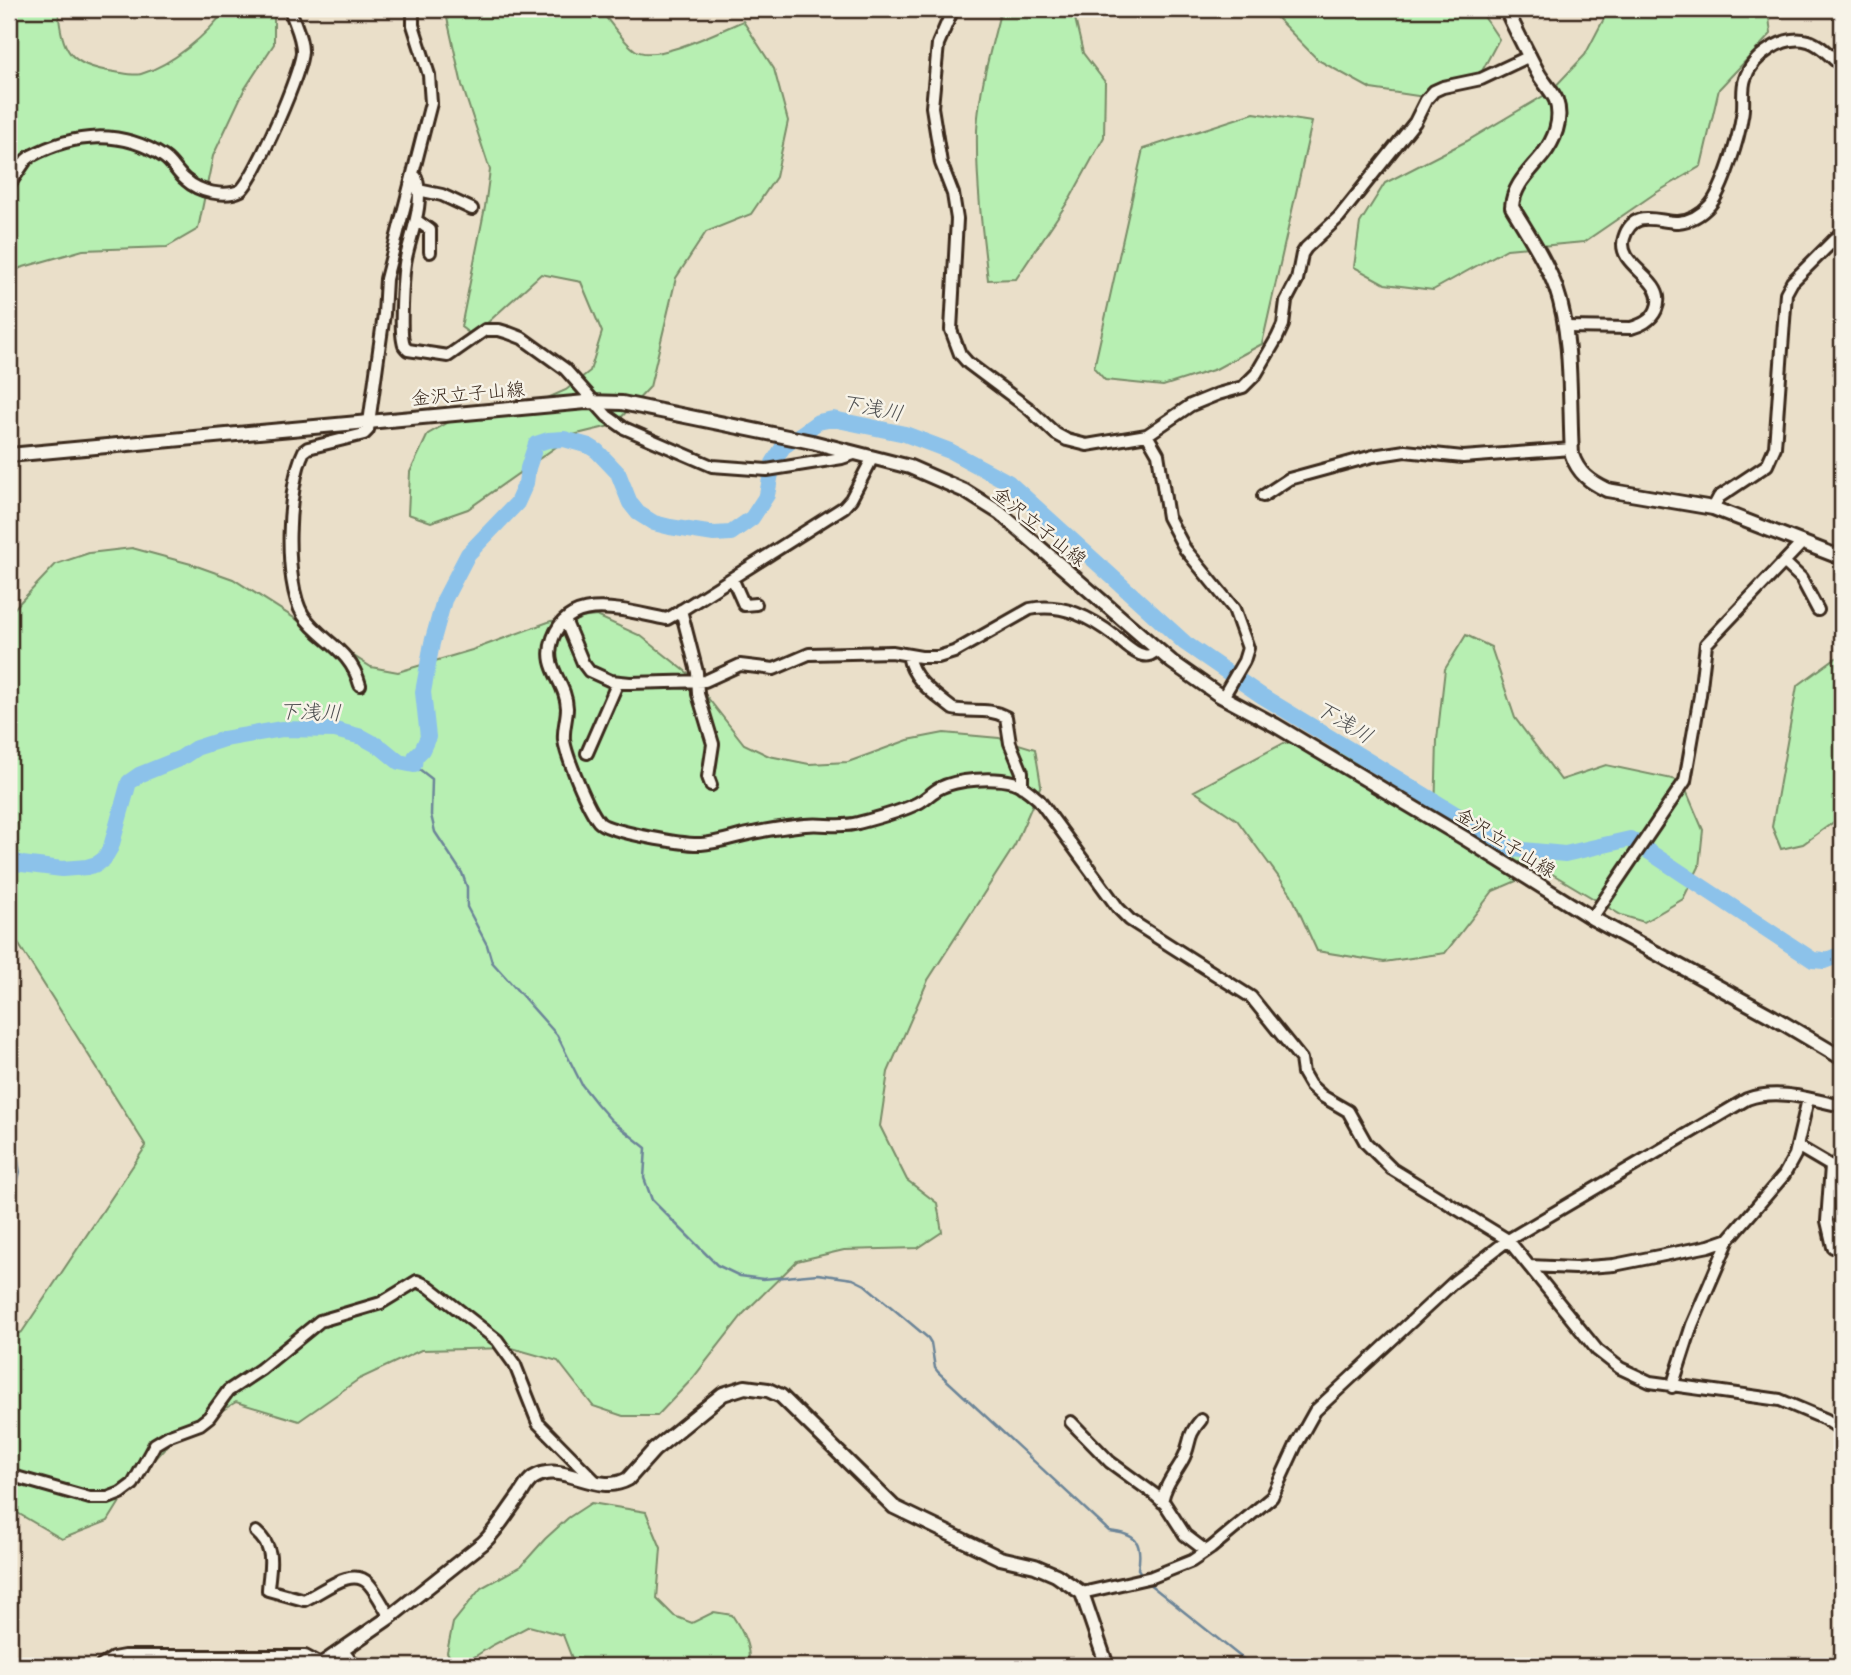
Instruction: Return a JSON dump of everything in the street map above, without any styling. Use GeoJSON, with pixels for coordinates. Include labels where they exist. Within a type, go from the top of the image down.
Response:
{"type":"FeatureCollection","features":[{"type":"Feature","properties":{"kind":"street"},"geometry":{"type":"LineString","coordinates":[[9,185],[31,156],[98,135],[128,141],[158,153],[171,162],[187,182],[202,189],[224,194],[241,190],[256,167],[300,65],[300,37],[290,9]]}},
{"type":"Feature","properties":{"kind":"street"},"geometry":{"type":"LineString","coordinates":[[360,685],[342,652],[303,615],[293,584],[288,554],[292,505],[302,454],[308,448],[364,435],[369,422],[384,314],[386,279],[431,103],[429,75],[413,25],[413,9]]}},
{"type":"Feature","properties":{"kind":"street"},"geometry":{"type":"LineString","coordinates":[[953,9],[938,44],[932,107],[941,163],[953,194],[957,219],[951,330],[960,354],[1067,440],[1094,444],[1147,435],[1182,410],[1209,397],[1243,387],[1256,374],[1283,324],[1284,308],[1297,280],[1302,254],[1339,217],[1415,122],[1426,100],[1443,86],[1481,79],[1530,56]]}},
{"type":"Feature","properties":{"kind":"street"},"geometry":{"type":"LineString","coordinates":[[1506,9],[1556,100],[1558,127],[1554,139],[1515,192],[1513,207],[1547,268],[1556,290],[1565,327],[1572,449],[1576,466],[1592,483],[1607,490],[1713,508],[1842,558]]}},
{"type":"Feature","properties":{"kind":"street"},"geometry":{"type":"LineString","coordinates":[[1565,327],[1631,328],[1640,326],[1654,314],[1658,295],[1653,284],[1628,258],[1623,245],[1625,235],[1632,225],[1644,218],[1678,222],[1691,220],[1714,200],[1737,139],[1742,115],[1744,79],[1764,54],[1787,41],[1808,41],[1842,66]]}},
{"type":"Feature","properties":{"kind":"street"},"geometry":{"type":"LineString","coordinates":[[413,176],[418,182],[416,220],[405,265],[402,331],[404,346],[415,353],[448,356],[485,330],[509,333],[522,338],[565,369],[607,416],[624,428],[712,466],[756,471],[842,458],[857,453]]}},
{"type":"Feature","properties":{"kind":"street"},"geometry":{"type":"LineString","coordinates":[[418,190],[442,195],[472,209]]}},
{"type":"Feature","properties":{"kind":"street"},"geometry":{"type":"LineString","coordinates":[[416,220],[430,230],[430,252]]}},
{"type":"Feature","properties":{"kind":"street"},"geometry":{"type":"LineString","coordinates":[[1713,508],[1718,497],[1767,465],[1771,459],[1775,447],[1786,293],[1792,282],[1842,232]]}},
{"type":"Feature","properties":{"kind":"street","name":"金沢立子山線"},"geometry":{"type":"LineString","coordinates":[[9,455],[594,402],[622,403],[779,435],[910,467],[965,491],[1000,513],[1158,649],[1223,697],[1455,832],[1592,918],[1842,1058]]}},
{"type":"Feature","properties":{"kind":"street"},"geometry":{"type":"LineString","coordinates":[[1147,435],[1158,454],[1168,517],[1185,549],[1234,609],[1248,648],[1244,661],[1223,697]]}},
{"type":"Feature","properties":{"kind":"street"},"geometry":{"type":"LineString","coordinates":[[1263,496],[1289,480],[1373,456],[1405,451],[1463,457],[1572,449]]}},
{"type":"Feature","properties":{"kind":"street"},"geometry":{"type":"LineString","coordinates":[[873,457],[844,507],[667,619],[608,607],[574,613],[565,620],[554,637],[549,654],[550,664],[567,708],[564,742],[579,783],[600,824],[608,828],[700,844],[754,832],[809,825],[855,824],[918,803],[941,787],[991,779],[1013,782],[1038,800],[1051,815],[1118,908],[1130,920],[1251,997],[1301,1059],[1303,1073],[1310,1085],[1322,1096],[1348,1111],[1366,1143],[1378,1157],[1507,1240],[1597,1350],[1631,1375],[1650,1382],[1780,1400],[1825,1419],[1842,1430]]}},
{"type":"Feature","properties":{"kind":"street"},"geometry":{"type":"LineString","coordinates":[[1592,918],[1685,781],[1706,643],[1803,542]]}},
{"type":"Feature","properties":{"kind":"street"},"geometry":{"type":"LineString","coordinates":[[1784,562],[1801,578],[1818,610]]}},
{"type":"Feature","properties":{"kind":"street"},"geometry":{"type":"LineString","coordinates":[[732,578],[744,605],[756,604]]}},
{"type":"Feature","properties":{"kind":"street"},"geometry":{"type":"LineString","coordinates":[[565,620],[589,671],[618,682],[705,681],[740,665],[774,669],[809,654],[892,652],[938,657],[954,652],[1030,609],[1043,607],[1076,612],[1144,656],[1158,649]]}},
{"type":"Feature","properties":{"kind":"street"},"geometry":{"type":"LineString","coordinates":[[681,610],[692,647],[698,694],[713,744],[708,777],[711,785]]}},
{"type":"Feature","properties":{"kind":"street"},"geometry":{"type":"LineString","coordinates":[[908,655],[910,667],[917,678],[953,709],[974,708],[1006,717],[1010,743],[1021,772],[1022,787]]}},
{"type":"Feature","properties":{"kind":"street"},"geometry":{"type":"LineString","coordinates":[[587,753],[618,682]]}},
{"type":"Feature","properties":{"kind":"street"},"geometry":{"type":"LineString","coordinates":[[1082,1593],[1152,1577],[1192,1561],[1261,1509],[1272,1497],[1315,1411],[1455,1281],[1507,1240],[1747,1099],[1764,1093],[1779,1093],[1842,1106]]}},
{"type":"Feature","properties":{"kind":"street"},"geometry":{"type":"LineString","coordinates":[[1672,1387],[1692,1325],[1729,1239],[1784,1175],[1797,1146],[1808,1099]]}},
{"type":"Feature","properties":{"kind":"street"},"geometry":{"type":"LineString","coordinates":[[1797,1146],[1830,1166],[1835,1165],[1842,1157]]}},
{"type":"Feature","properties":{"kind":"street"},"geometry":{"type":"LineString","coordinates":[[1830,1166],[1828,1221],[1833,1247]]}},
{"type":"Feature","properties":{"kind":"street"},"geometry":{"type":"LineString","coordinates":[[1529,1266],[1575,1268],[1614,1265],[1709,1246],[1729,1239]]}},
{"type":"Feature","properties":{"kind":"street"},"geometry":{"type":"LineString","coordinates":[[9,1475],[90,1499],[108,1498],[121,1493],[133,1484],[155,1444],[200,1424],[209,1417],[228,1391],[261,1370],[320,1321],[381,1303],[417,1281],[428,1286],[497,1340],[515,1365],[538,1423],[597,1483]]}},
{"type":"Feature","properties":{"kind":"street"},"geometry":{"type":"LineString","coordinates":[[101,1666],[113,1658],[138,1656],[305,1656],[320,1665],[390,1617],[489,1537],[530,1479],[552,1473],[615,1485],[628,1479],[654,1450],[723,1394],[745,1387],[768,1390],[781,1396],[894,1507],[1000,1558],[1035,1566],[1056,1575],[1082,1593],[1107,1666]]}},
{"type":"Feature","properties":{"kind":"street"},"geometry":{"type":"LineString","coordinates":[[1162,1502],[1170,1479],[1183,1460],[1189,1436],[1201,1420]]}},
{"type":"Feature","properties":{"kind":"street"},"geometry":{"type":"LineString","coordinates":[[1071,1422],[1110,1462],[1162,1502],[1185,1535],[1206,1551]]}},
{"type":"Feature","properties":{"kind":"street"},"geometry":{"type":"LineString","coordinates":[[257,1532],[267,1544],[272,1560],[268,1590],[304,1600],[348,1578],[359,1578],[370,1584],[390,1617]]}},
{"type":"Feature","properties":{"kind":"street"},"geometry":{"type":"LineString","coordinates":[[342,1651],[355,1666]]}},
{"type":"Feature","properties":{"kind":"green space"},"geometry":{"type":"Polygon","coordinates":[[[9,9],[58,9],[62,36],[71,54],[78,61],[87,66],[135,75],[153,70],[177,56],[199,38],[226,9],[274,9],[274,44],[244,90],[213,156],[198,229],[167,247],[83,250],[20,268],[9,278],[9,9]]]}},
{"type":"Feature","properties":{"kind":"green space"},"geometry":{"type":"Polygon","coordinates":[[[445,9],[599,9],[630,46],[644,53],[657,53],[688,44],[743,21],[774,69],[788,121],[776,177],[751,214],[706,232],[676,278],[650,387],[614,425],[573,435],[468,509],[431,522],[408,514],[410,472],[428,434],[463,414],[527,407],[566,390],[590,371],[602,332],[581,282],[541,274],[473,336],[461,327],[490,170],[462,85],[445,9]]]}},
{"type":"Feature","properties":{"kind":"green space"},"geometry":{"type":"Polygon","coordinates":[[[1001,9],[1102,9],[1074,14],[1083,53],[1105,82],[1104,137],[1071,197],[1016,279],[988,280],[978,186],[977,130],[983,84],[1001,9]]]}},
{"type":"Feature","properties":{"kind":"green space"},"geometry":{"type":"Polygon","coordinates":[[[1244,9],[1479,9],[1499,39],[1481,73],[1431,98],[1371,89],[1318,60],[1272,13],[1244,9]]]}},
{"type":"Feature","properties":{"kind":"green space"},"geometry":{"type":"Polygon","coordinates":[[[1609,9],[1768,9],[1771,34],[1719,89],[1701,166],[1654,194],[1584,242],[1507,249],[1433,290],[1385,284],[1354,267],[1360,223],[1385,183],[1467,141],[1550,92],[1585,55],[1609,9]]]}},
{"type":"Feature","properties":{"kind":"green space"},"geometry":{"type":"Polygon","coordinates":[[[1254,113],[1312,122],[1262,344],[1216,369],[1163,386],[1105,380],[1094,368],[1143,149],[1254,113]]]}},
{"type":"Feature","properties":{"kind":"green space"},"geometry":{"type":"Polygon","coordinates":[[[132,548],[233,579],[371,667],[398,672],[472,650],[551,621],[597,616],[641,636],[689,674],[744,744],[769,756],[809,764],[848,762],[908,740],[944,733],[999,738],[1035,749],[1041,785],[1015,845],[928,980],[888,1072],[880,1126],[907,1180],[937,1203],[942,1232],[918,1248],[844,1250],[797,1261],[744,1313],[693,1378],[657,1416],[623,1416],[593,1406],[558,1361],[512,1348],[421,1350],[359,1379],[299,1421],[236,1402],[169,1443],[129,1487],[108,1521],[62,1539],[9,1508],[9,1336],[22,1332],[146,1146],[9,929],[9,614],[56,564],[89,553],[132,548]]]}},
{"type":"Feature","properties":{"kind":"green space"},"geometry":{"type":"Polygon","coordinates":[[[1466,635],[1491,647],[1515,718],[1561,780],[1606,765],[1682,781],[1703,830],[1699,867],[1683,899],[1644,922],[1621,915],[1544,869],[1493,891],[1445,953],[1384,962],[1317,951],[1291,894],[1237,820],[1194,791],[1284,743],[1344,752],[1403,803],[1435,816],[1437,740],[1445,669],[1466,635]]]}},
{"type":"Feature","properties":{"kind":"green space"},"geometry":{"type":"Polygon","coordinates":[[[1842,656],[1842,816],[1803,844],[1781,849],[1772,827],[1797,686],[1842,656]]]}},
{"type":"Feature","properties":{"kind":"green space"},"geometry":{"type":"Polygon","coordinates":[[[591,1503],[646,1512],[661,1548],[657,1599],[674,1616],[692,1623],[714,1612],[732,1615],[743,1633],[748,1666],[575,1666],[563,1635],[529,1626],[465,1663],[452,1661],[447,1652],[453,1623],[481,1588],[521,1566],[568,1518],[591,1503]]]}},
{"type":"Feature","properties":{"kind":"water"},"geometry":{"type":"Polygon","coordinates":[[[9,1103],[20,1172],[9,1219],[9,1103]]]}},
{"type":"Feature","properties":{"kind":"waterway","name":"下浅川"},"geometry":{"type":"LineString","coordinates":[[9,859],[22,864],[62,869],[97,864],[104,859],[111,847],[129,782],[139,775],[181,758],[196,748],[224,739],[282,729],[335,730],[362,737],[399,762],[414,765],[415,757],[428,737],[423,692],[432,643],[444,600],[468,554],[517,503],[526,483],[536,444],[564,439],[597,451],[618,473],[630,503],[638,513],[654,523],[714,534],[731,533],[752,518],[767,495],[773,463],[783,447],[818,422],[833,419],[905,434],[950,451],[1008,482],[1185,643],[1262,696],[1513,849],[1565,854],[1630,839],[1813,960],[1824,961],[1842,954]]}},
{"type":"Feature","properties":{"kind":"waterway"},"geometry":{"type":"LineString","coordinates":[[414,765],[432,779],[431,815],[435,832],[462,873],[467,887],[467,907],[487,945],[492,962],[557,1035],[582,1085],[597,1104],[611,1120],[646,1148],[644,1178],[652,1200],[717,1265],[740,1276],[763,1279],[818,1274],[853,1279],[865,1285],[928,1338],[938,1372],[1109,1531],[1126,1534],[1136,1541],[1139,1552],[1138,1569],[1142,1575]]}},
{"type":"Feature","properties":{"kind":"waterway"},"geometry":{"type":"LineString","coordinates":[[1148,1583],[1252,1666]]}},
{"type":"Feature","properties":{"kind":"waterway"},"geometry":{"type":"LineString","coordinates":[[9,1662],[24,1666]]}}]}
